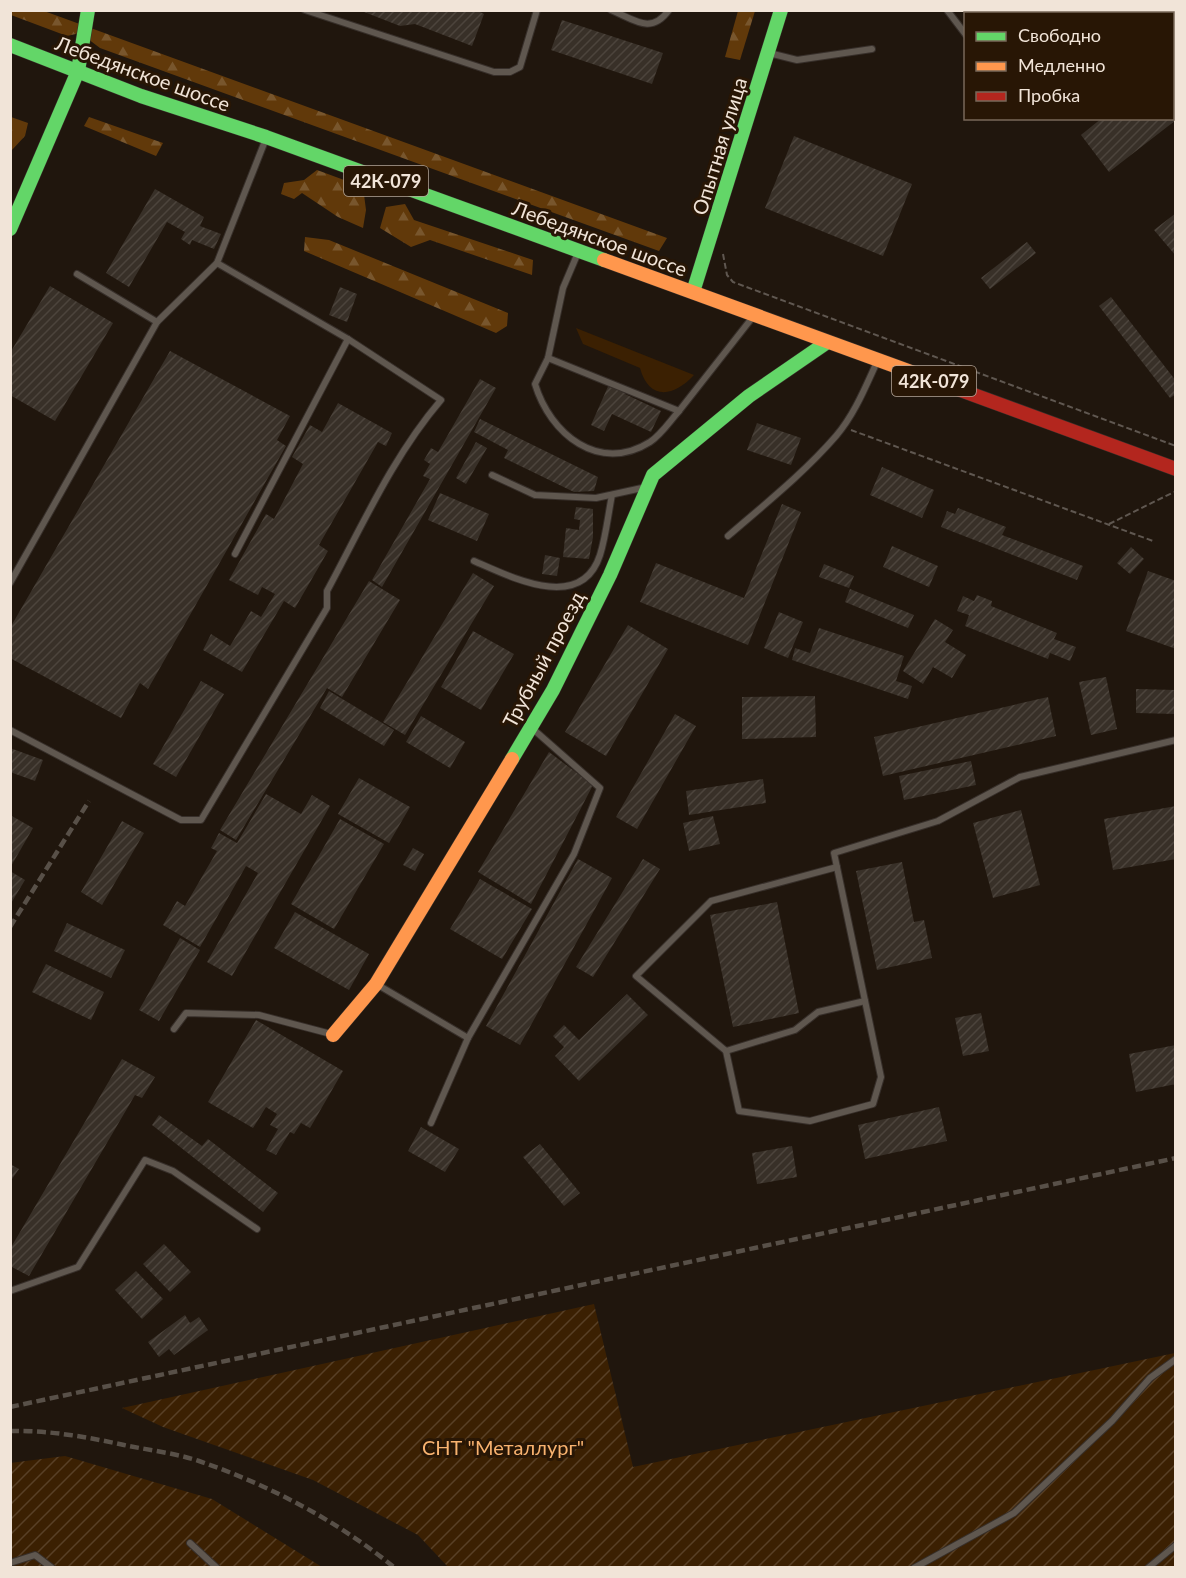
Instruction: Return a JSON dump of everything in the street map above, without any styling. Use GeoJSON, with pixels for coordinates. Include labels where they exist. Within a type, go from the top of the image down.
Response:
{"type":"FeatureCollection","features":[{"type":"Feature","properties":{"kind":"street"},"geometry":{"type":"LineString","coordinates":[[10,229],[78,71],[88,10]]}},
{"type":"Feature","properties":{"kind":"street","name":"Опытная улица"},"geometry":{"type":"LineString","coordinates":[[693,292],[781,10]]}},
{"type":"Feature","properties":{"kind":"street","name":"Лебедянское шоссе"},"geometry":{"type":"LineString","coordinates":[[10,45],[141,96],[266,137],[1176,469]]}},
{"type":"Feature","properties":{"kind":"street","name":"Трубный проезд"},"geometry":{"type":"LineString","coordinates":[[333,1035],[376,984],[553,690],[610,575],[653,475],[749,396],[826,343]]}},
{"type":"Feature","properties":{"kind":"lane"},"geometry":{"type":"LineString","coordinates":[[305,10],[494,72],[510,72],[519,67],[537,10]]}},
{"type":"Feature","properties":{"kind":"lane"},"geometry":{"type":"LineString","coordinates":[[611,10],[648,26],[658,23],[669,10]]}},
{"type":"Feature","properties":{"kind":"lane"},"geometry":{"type":"LineString","coordinates":[[947,10],[964,32]]}},
{"type":"Feature","properties":{"kind":"lane"},"geometry":{"type":"LineString","coordinates":[[768,53],[797,60],[872,49]]}},
{"type":"Feature","properties":{"kind":"lane"},"geometry":{"type":"LineString","coordinates":[[10,583],[157,322],[217,263],[266,137]]}},
{"type":"Feature","properties":{"kind":"lane"},"geometry":{"type":"LineString","coordinates":[[579,251],[563,288],[548,358],[535,384],[540,403],[557,428],[590,449],[611,455],[632,451],[653,441],[753,316]]}},
{"type":"Feature","properties":{"kind":"lane"},"geometry":{"type":"LineString","coordinates":[[10,730],[180,819],[201,820],[327,608],[327,591],[402,452],[441,400],[348,339],[217,263]]}},
{"type":"Feature","properties":{"kind":"lane"},"geometry":{"type":"LineString","coordinates":[[77,274],[157,322]]}},
{"type":"Feature","properties":{"kind":"lane"},"geometry":{"type":"LineString","coordinates":[[235,554],[348,339]]}},
{"type":"Feature","properties":{"kind":"lane"},"geometry":{"type":"LineString","coordinates":[[548,358],[679,411]]}},
{"type":"Feature","properties":{"kind":"lane"},"geometry":{"type":"LineString","coordinates":[[728,536],[786,486],[843,427],[858,403],[877,361]]}},
{"type":"Feature","properties":{"kind":"lane"},"geometry":{"type":"LineString","coordinates":[[492,475],[536,495],[580,498],[612,495],[648,486]]}},
{"type":"Feature","properties":{"kind":"lane"},"geometry":{"type":"LineString","coordinates":[[474,561],[526,584],[550,588],[575,584],[589,573],[600,557],[612,495]]}},
{"type":"Feature","properties":{"kind":"lane"},"geometry":{"type":"LineString","coordinates":[[431,1123],[468,1038],[574,854],[600,788],[531,727]]}},
{"type":"Feature","properties":{"kind":"lane"},"geometry":{"type":"LineString","coordinates":[[837,867],[711,901],[636,976],[726,1051],[739,1111],[810,1120],[873,1104],[881,1077],[837,867],[834,853],[939,821],[1020,777],[1176,740]]}},
{"type":"Feature","properties":{"kind":"lane"},"geometry":{"type":"LineString","coordinates":[[376,984],[468,1038]]}},
{"type":"Feature","properties":{"kind":"lane"},"geometry":{"type":"LineString","coordinates":[[726,1051],[795,1030],[818,1012],[865,1001]]}},
{"type":"Feature","properties":{"kind":"lane"},"geometry":{"type":"LineString","coordinates":[[174,1029],[186,1013],[259,1015],[333,1035]]}},
{"type":"Feature","properties":{"kind":"lane"},"geometry":{"type":"LineString","coordinates":[[10,1291],[78,1267],[145,1160],[173,1171],[257,1229]]}},
{"type":"Feature","properties":{"kind":"lane"},"geometry":{"type":"LineString","coordinates":[[914,1568],[1014,1513],[1112,1421],[1150,1378],[1176,1359]]}},
{"type":"Feature","properties":{"kind":"lane"},"geometry":{"type":"LineString","coordinates":[[190,1543],[217,1568]]}},
{"type":"Feature","properties":{"kind":"lane"},"geometry":{"type":"LineString","coordinates":[[1148,1568],[1176,1545]]}},
{"type":"Feature","properties":{"kind":"lane"},"geometry":{"type":"LineString","coordinates":[[10,1563],[35,1555],[52,1568]]}},
{"type":"Feature","properties":{"kind":"path"},"geometry":{"type":"LineString","coordinates":[[723,245],[726,275],[733,282],[1176,446]]}},
{"type":"Feature","properties":{"kind":"path"},"geometry":{"type":"LineString","coordinates":[[843,427],[1153,541]]}},
{"type":"Feature","properties":{"kind":"path"},"geometry":{"type":"LineString","coordinates":[[1109,525],[1174,492]]}},
{"type":"Feature","properties":{"kind":"green space"},"geometry":{"type":"Polygon","coordinates":[[[10,11],[44,11],[667,238],[659,251],[100,48],[80,33],[67,36],[11,15],[10,11]]]}},
{"type":"Feature","properties":{"kind":"green space"},"geometry":{"type":"Polygon","coordinates":[[[738,11],[755,11],[740,60],[725,57],[738,11]]]}},
{"type":"Feature","properties":{"kind":"green space"},"geometry":{"type":"Polygon","coordinates":[[[11,117],[28,123],[25,136],[11,151],[11,117]]]}},
{"type":"Feature","properties":{"kind":"green space"},"geometry":{"type":"Polygon","coordinates":[[[89,117],[163,143],[156,156],[84,126],[89,117]]]}},
{"type":"Feature","properties":{"kind":"green space"},"geometry":{"type":"Polygon","coordinates":[[[317,170],[363,187],[366,210],[363,228],[338,217],[302,193],[294,199],[281,194],[284,183],[304,180],[317,170]]]}},
{"type":"Feature","properties":{"kind":"green space"},"geometry":{"type":"Polygon","coordinates":[[[405,204],[414,220],[533,260],[532,275],[430,240],[411,247],[380,228],[386,207],[405,204]]]}},
{"type":"Feature","properties":{"kind":"green space"},"geometry":{"type":"Polygon","coordinates":[[[305,237],[329,240],[508,313],[507,326],[496,333],[304,251],[305,237]]]}},
{"type":"Feature","properties":{"kind":"green space"},"geometry":{"type":"Polygon","coordinates":[[[576,328],[694,375],[678,388],[663,392],[656,391],[644,379],[640,368],[583,344],[576,328]]]}},
{"type":"Feature","properties":{"kind":"green space","name":"СНТ \"Металлург\""},"geometry":{"type":"Polygon","coordinates":[[[594,1304],[633,1467],[1175,1353],[1175,1567],[448,1567],[418,1535],[313,1480],[163,1427],[122,1408],[594,1304]]]}},
{"type":"Feature","properties":{"kind":"green space"},"geometry":{"type":"Polygon","coordinates":[[[65,1456],[212,1499],[322,1567],[11,1567],[10,1463],[65,1456]]]}},
{"type":"Feature","properties":{"kind":"building"},"geometry":{"type":"Polygon","coordinates":[[[359,10],[476,10],[484,14],[472,46],[415,24],[400,26],[359,10]]]}},
{"type":"Feature","properties":{"kind":"building"},"geometry":{"type":"Polygon","coordinates":[[[562,20],[663,53],[652,84],[551,50],[562,20]]]}},
{"type":"Feature","properties":{"kind":"building"},"geometry":{"type":"Polygon","coordinates":[[[1176,61],[1176,120],[1109,172],[1081,135],[1100,120],[1174,120],[1174,62],[1176,61]]]}},
{"type":"Feature","properties":{"kind":"building"},"geometry":{"type":"Polygon","coordinates":[[[794,136],[912,184],[883,256],[765,208],[794,136]]]}},
{"type":"Feature","properties":{"kind":"building"},"geometry":{"type":"Polygon","coordinates":[[[155,189],[204,217],[200,226],[221,234],[214,249],[192,240],[190,245],[181,239],[185,232],[167,222],[129,287],[106,273],[155,189]]]}},
{"type":"Feature","properties":{"kind":"building"},"geometry":{"type":"Polygon","coordinates":[[[1176,213],[1176,256],[1154,230],[1176,213]]]}},
{"type":"Feature","properties":{"kind":"building"},"geometry":{"type":"Polygon","coordinates":[[[1027,242],[1036,253],[990,289],[981,278],[1027,242]]]}},
{"type":"Feature","properties":{"kind":"building"},"geometry":{"type":"Polygon","coordinates":[[[50,286],[113,323],[55,421],[10,395],[10,353],[50,286]]]}},
{"type":"Feature","properties":{"kind":"building"},"geometry":{"type":"Polygon","coordinates":[[[340,287],[357,294],[347,322],[329,315],[340,287]]]}},
{"type":"Feature","properties":{"kind":"building"},"geometry":{"type":"Polygon","coordinates":[[[1111,297],[1176,381],[1176,394],[1170,398],[1099,306],[1111,297]]]}},
{"type":"Feature","properties":{"kind":"building"},"geometry":{"type":"Polygon","coordinates":[[[170,351],[290,416],[277,440],[286,446],[148,689],[140,683],[121,718],[10,658],[10,628],[170,351]]]}},
{"type":"Feature","properties":{"kind":"building"},"geometry":{"type":"Polygon","coordinates":[[[480,379],[496,388],[382,587],[372,580],[430,479],[423,476],[430,464],[424,460],[431,448],[438,452],[480,379]]]}},
{"type":"Feature","properties":{"kind":"building"},"geometry":{"type":"Polygon","coordinates":[[[610,382],[627,390],[625,394],[661,411],[651,432],[612,414],[604,431],[591,425],[610,382]]]}},
{"type":"Feature","properties":{"kind":"building"},"geometry":{"type":"Polygon","coordinates":[[[338,403],[392,433],[386,446],[378,442],[319,545],[328,551],[295,608],[284,601],[242,672],[203,650],[211,634],[230,646],[251,611],[261,617],[275,594],[262,587],[258,595],[229,580],[266,514],[274,519],[303,464],[292,457],[310,425],[322,432],[338,403]]]}},
{"type":"Feature","properties":{"kind":"building"},"geometry":{"type":"Polygon","coordinates":[[[480,419],[598,477],[594,491],[574,492],[504,458],[508,450],[474,432],[480,419]]]}},
{"type":"Feature","properties":{"kind":"building"},"geometry":{"type":"Polygon","coordinates":[[[757,423],[801,438],[791,465],[747,450],[757,423]]]}},
{"type":"Feature","properties":{"kind":"building"},"geometry":{"type":"Polygon","coordinates":[[[476,442],[487,448],[466,484],[456,478],[476,442]]]}},
{"type":"Feature","properties":{"kind":"building"},"geometry":{"type":"Polygon","coordinates":[[[882,467],[934,490],[922,518],[870,495],[882,467]]]}},
{"type":"Feature","properties":{"kind":"building"},"geometry":{"type":"Polygon","coordinates":[[[440,493],[489,514],[477,541],[428,520],[440,493]]]}},
{"type":"Feature","properties":{"kind":"building"},"geometry":{"type":"Polygon","coordinates":[[[782,504],[801,512],[748,645],[640,602],[656,563],[744,598],[782,504]]]}},
{"type":"Feature","properties":{"kind":"building"},"geometry":{"type":"Polygon","coordinates":[[[576,507],[593,509],[593,537],[589,559],[563,557],[566,528],[579,530],[580,520],[574,519],[576,507]]]}},
{"type":"Feature","properties":{"kind":"building"},"geometry":{"type":"Polygon","coordinates":[[[958,508],[1006,527],[1002,535],[1083,566],[1077,580],[941,527],[947,511],[955,514],[958,508]]]}},
{"type":"Feature","properties":{"kind":"building"},"geometry":{"type":"Polygon","coordinates":[[[892,546],[938,566],[929,587],[883,567],[892,546]]]}},
{"type":"Feature","properties":{"kind":"building"},"geometry":{"type":"Polygon","coordinates":[[[1131,547],[1144,559],[1130,574],[1117,563],[1131,547]]]}},
{"type":"Feature","properties":{"kind":"building"},"geometry":{"type":"Polygon","coordinates":[[[545,555],[560,558],[557,576],[542,574],[545,555]]]}},
{"type":"Feature","properties":{"kind":"building"},"geometry":{"type":"Polygon","coordinates":[[[824,564],[854,576],[849,588],[819,577],[824,564]]]}},
{"type":"Feature","properties":{"kind":"building"},"geometry":{"type":"Polygon","coordinates":[[[1148,571],[1176,581],[1176,649],[1126,631],[1148,571]]]}},
{"type":"Feature","properties":{"kind":"building"},"geometry":{"type":"Polygon","coordinates":[[[473,573],[494,586],[405,735],[383,722],[473,573]]]}},
{"type":"Feature","properties":{"kind":"building"},"geometry":{"type":"Polygon","coordinates":[[[369,581],[400,600],[342,697],[327,688],[236,840],[220,830],[369,581]]]}},
{"type":"Feature","properties":{"kind":"building"},"geometry":{"type":"Polygon","coordinates":[[[850,589],[914,615],[908,628],[845,602],[850,589]]]}},
{"type":"Feature","properties":{"kind":"building"},"geometry":{"type":"Polygon","coordinates":[[[977,595],[992,601],[991,606],[1057,633],[1054,639],[1076,647],[1070,661],[1050,653],[1048,659],[965,626],[969,615],[957,611],[963,596],[974,601],[977,595]]]}},
{"type":"Feature","properties":{"kind":"building"},"geometry":{"type":"Polygon","coordinates":[[[779,612],[803,622],[788,658],[764,648],[779,612]]]}},
{"type":"Feature","properties":{"kind":"building"},"geometry":{"type":"Polygon","coordinates":[[[935,619],[953,630],[945,642],[966,655],[952,678],[933,667],[923,684],[903,671],[935,619]]]}},
{"type":"Feature","properties":{"kind":"building"},"geometry":{"type":"Polygon","coordinates":[[[628,625],[668,649],[606,756],[565,732],[628,625]]]}},
{"type":"Feature","properties":{"kind":"building"},"geometry":{"type":"Polygon","coordinates":[[[819,628],[904,656],[896,681],[912,686],[908,699],[792,660],[795,648],[810,653],[819,628]]]}},
{"type":"Feature","properties":{"kind":"building"},"geometry":{"type":"Polygon","coordinates":[[[473,631],[514,654],[481,710],[441,687],[473,631]]]}},
{"type":"Feature","properties":{"kind":"building"},"geometry":{"type":"Polygon","coordinates":[[[1106,677],[1117,729],[1091,735],[1079,682],[1106,677]]]}},
{"type":"Feature","properties":{"kind":"building"},"geometry":{"type":"Polygon","coordinates":[[[201,681],[224,694],[176,777],[153,764],[201,681]]]}},
{"type":"Feature","properties":{"kind":"building"},"geometry":{"type":"Polygon","coordinates":[[[1136,689],[1176,690],[1176,714],[1136,713],[1136,689]]]}},
{"type":"Feature","properties":{"kind":"building"},"geometry":{"type":"Polygon","coordinates":[[[329,691],[394,730],[384,746],[320,708],[329,691]]]}},
{"type":"Feature","properties":{"kind":"building"},"geometry":{"type":"Polygon","coordinates":[[[815,696],[816,737],[742,739],[742,697],[815,696]]]}},
{"type":"Feature","properties":{"kind":"building"},"geometry":{"type":"Polygon","coordinates":[[[1048,697],[1056,736],[883,776],[874,737],[1048,697]]]}},
{"type":"Feature","properties":{"kind":"building"},"geometry":{"type":"Polygon","coordinates":[[[675,714],[696,726],[637,829],[616,817],[675,714]]]}},
{"type":"Feature","properties":{"kind":"building"},"geometry":{"type":"Polygon","coordinates":[[[421,716],[465,742],[450,768],[406,742],[421,716]]]}},
{"type":"Feature","properties":{"kind":"building"},"geometry":{"type":"Polygon","coordinates":[[[10,748],[43,760],[35,781],[10,772],[10,748]]]}},
{"type":"Feature","properties":{"kind":"building"},"geometry":{"type":"Polygon","coordinates":[[[549,752],[593,785],[531,904],[478,872],[549,752]]]}},
{"type":"Feature","properties":{"kind":"building"},"geometry":{"type":"Polygon","coordinates":[[[971,761],[976,785],[904,800],[899,776],[971,761]]]}},
{"type":"Feature","properties":{"kind":"building"},"geometry":{"type":"Polygon","coordinates":[[[359,778],[410,807],[389,843],[338,814],[359,778]]]}},
{"type":"Feature","properties":{"kind":"building"},"geometry":{"type":"Polygon","coordinates":[[[763,779],[766,803],[689,815],[686,791],[763,779]]]}},
{"type":"Feature","properties":{"kind":"building"},"geometry":{"type":"Polygon","coordinates":[[[266,794],[301,814],[312,795],[330,806],[232,976],[207,962],[258,873],[246,866],[200,947],[163,925],[177,901],[185,906],[217,851],[211,848],[219,833],[237,843],[266,794]]]}},
{"type":"Feature","properties":{"kind":"building"},"geometry":{"type":"Polygon","coordinates":[[[1176,806],[1176,859],[1113,870],[1104,819],[1176,806]]]}},
{"type":"Feature","properties":{"kind":"building"},"geometry":{"type":"Polygon","coordinates":[[[1021,810],[1040,885],[993,898],[973,823],[1021,810]]]}},
{"type":"Feature","properties":{"kind":"building"},"geometry":{"type":"Polygon","coordinates":[[[10,815],[33,828],[10,868],[10,815]]]}},
{"type":"Feature","properties":{"kind":"building"},"geometry":{"type":"Polygon","coordinates":[[[713,816],[720,844],[689,851],[683,823],[713,816]]]}},
{"type":"Feature","properties":{"kind":"building"},"geometry":{"type":"Polygon","coordinates":[[[340,819],[384,844],[334,929],[291,904],[340,819]]]}},
{"type":"Feature","properties":{"kind":"building"},"geometry":{"type":"Polygon","coordinates":[[[122,821],[144,833],[102,905],[81,892],[122,821]]]}},
{"type":"Feature","properties":{"kind":"building"},"geometry":{"type":"Polygon","coordinates":[[[413,848],[424,854],[415,871],[403,865],[413,848]]]}},
{"type":"Feature","properties":{"kind":"building"},"geometry":{"type":"Polygon","coordinates":[[[578,859],[612,878],[520,1045],[486,1026],[578,859]]]}},
{"type":"Feature","properties":{"kind":"building"},"geometry":{"type":"Polygon","coordinates":[[[643,859],[660,869],[593,977],[576,967],[643,859]]]}},
{"type":"Feature","properties":{"kind":"building"},"geometry":{"type":"Polygon","coordinates":[[[902,862],[914,922],[924,920],[932,958],[877,970],[856,871],[902,862]]]}},
{"type":"Feature","properties":{"kind":"building"},"geometry":{"type":"Polygon","coordinates":[[[10,871],[25,880],[10,905],[10,871]]]}},
{"type":"Feature","properties":{"kind":"building"},"geometry":{"type":"Polygon","coordinates":[[[480,879],[532,909],[502,959],[450,929],[480,879]]]}},
{"type":"Feature","properties":{"kind":"building"},"geometry":{"type":"Polygon","coordinates":[[[777,902],[799,1013],[733,1027],[710,915],[777,902]]]}},
{"type":"Feature","properties":{"kind":"building"},"geometry":{"type":"Polygon","coordinates":[[[295,912],[369,954],[349,990],[274,948],[295,912]]]}},
{"type":"Feature","properties":{"kind":"building"},"geometry":{"type":"Polygon","coordinates":[[[67,923],[125,950],[111,978],[54,951],[67,923]]]}},
{"type":"Feature","properties":{"kind":"building"},"geometry":{"type":"Polygon","coordinates":[[[180,938],[200,950],[159,1021],[139,1010],[180,938]]]}},
{"type":"Feature","properties":{"kind":"building"},"geometry":{"type":"Polygon","coordinates":[[[46,964],[104,992],[91,1020],[32,992],[46,964]]]}},
{"type":"Feature","properties":{"kind":"building"},"geometry":{"type":"Polygon","coordinates":[[[627,994],[648,1015],[579,1081],[555,1056],[564,1047],[553,1036],[564,1025],[579,1040],[627,994]]]}},
{"type":"Feature","properties":{"kind":"building"},"geometry":{"type":"Polygon","coordinates":[[[981,1013],[989,1051],[963,1056],[955,1018],[981,1013]]]}},
{"type":"Feature","properties":{"kind":"building"},"geometry":{"type":"Polygon","coordinates":[[[256,1020],[343,1071],[310,1128],[301,1123],[294,1134],[290,1132],[276,1155],[266,1150],[278,1129],[270,1125],[277,1114],[266,1107],[253,1128],[208,1102],[256,1020]]]}},
{"type":"Feature","properties":{"kind":"building"},"geometry":{"type":"Polygon","coordinates":[[[1176,1045],[1176,1084],[1136,1092],[1129,1054],[1176,1045]]]}},
{"type":"Feature","properties":{"kind":"building"},"geometry":{"type":"Polygon","coordinates":[[[122,1059],[155,1077],[142,1098],[135,1095],[29,1276],[10,1266],[10,1249],[122,1059]]]}},
{"type":"Feature","properties":{"kind":"building"},"geometry":{"type":"Polygon","coordinates":[[[939,1107],[947,1141],[865,1159],[858,1125],[939,1107]]]}},
{"type":"Feature","properties":{"kind":"building"},"geometry":{"type":"Polygon","coordinates":[[[159,1115],[202,1146],[208,1139],[278,1193],[263,1212],[152,1125],[159,1115]]]}},
{"type":"Feature","properties":{"kind":"building"},"geometry":{"type":"Polygon","coordinates":[[[421,1127],[459,1149],[445,1172],[408,1151],[421,1127]]]}},
{"type":"Feature","properties":{"kind":"building"},"geometry":{"type":"Polygon","coordinates":[[[540,1144],[580,1193],[564,1206],[523,1157],[540,1144]]]}},
{"type":"Feature","properties":{"kind":"building"},"geometry":{"type":"Polygon","coordinates":[[[792,1146],[797,1177],[757,1184],[752,1153],[792,1146]]]}},
{"type":"Feature","properties":{"kind":"building"},"geometry":{"type":"Polygon","coordinates":[[[10,1164],[19,1169],[10,1182],[10,1164]]]}},
{"type":"Feature","properties":{"kind":"building"},"geometry":{"type":"Polygon","coordinates":[[[164,1244],[191,1272],[170,1292],[143,1264],[164,1244]]]}},
{"type":"Feature","properties":{"kind":"building"},"geometry":{"type":"Polygon","coordinates":[[[136,1271],[163,1299],[142,1319],[115,1290],[136,1271]]]}},
{"type":"Feature","properties":{"kind":"building"},"geometry":{"type":"Polygon","coordinates":[[[185,1315],[190,1323],[199,1317],[208,1330],[174,1355],[169,1349],[159,1357],[148,1342],[185,1315]]]}},
{"type":"Feature","properties":{"kind":"railway"},"geometry":{"type":"LineString","coordinates":[[10,927],[89,801]]}},
{"type":"Feature","properties":{"kind":"railway"},"geometry":{"type":"LineString","coordinates":[[10,1407],[1176,1158]]}},
{"type":"Feature","properties":{"kind":"railway"},"geometry":{"type":"LineString","coordinates":[[10,1431],[82,1437],[199,1461],[251,1481],[302,1506],[350,1535],[395,1568]]}},
{"type":"Feature","properties":{"kind":"traffic: fast"},"geometry":{"type":"LineString","coordinates":[[10,229],[78,71],[88,10]]}},
{"type":"Feature","properties":{"kind":"traffic: fast"},"geometry":{"type":"LineString","coordinates":[[693,292],[781,10]]}},
{"type":"Feature","properties":{"kind":"traffic: fast"},"geometry":{"type":"LineString","coordinates":[[10,45],[141,96],[266,137],[604,260]]}},
{"type":"Feature","properties":{"kind":"traffic: fast"},"geometry":{"type":"LineString","coordinates":[[512,759],[553,690],[610,575],[653,475],[749,396],[826,343]]}},
{"type":"Feature","properties":{"kind":"traffic: slow"},"geometry":{"type":"LineString","coordinates":[[604,260],[925,377]]}},
{"type":"Feature","properties":{"kind":"traffic: slow"},"geometry":{"type":"LineString","coordinates":[[333,1035],[376,984],[512,759]]}},
{"type":"Feature","properties":{"kind":"traffic: jam"},"geometry":{"type":"LineString","coordinates":[[925,377],[1176,469]]}}]}
